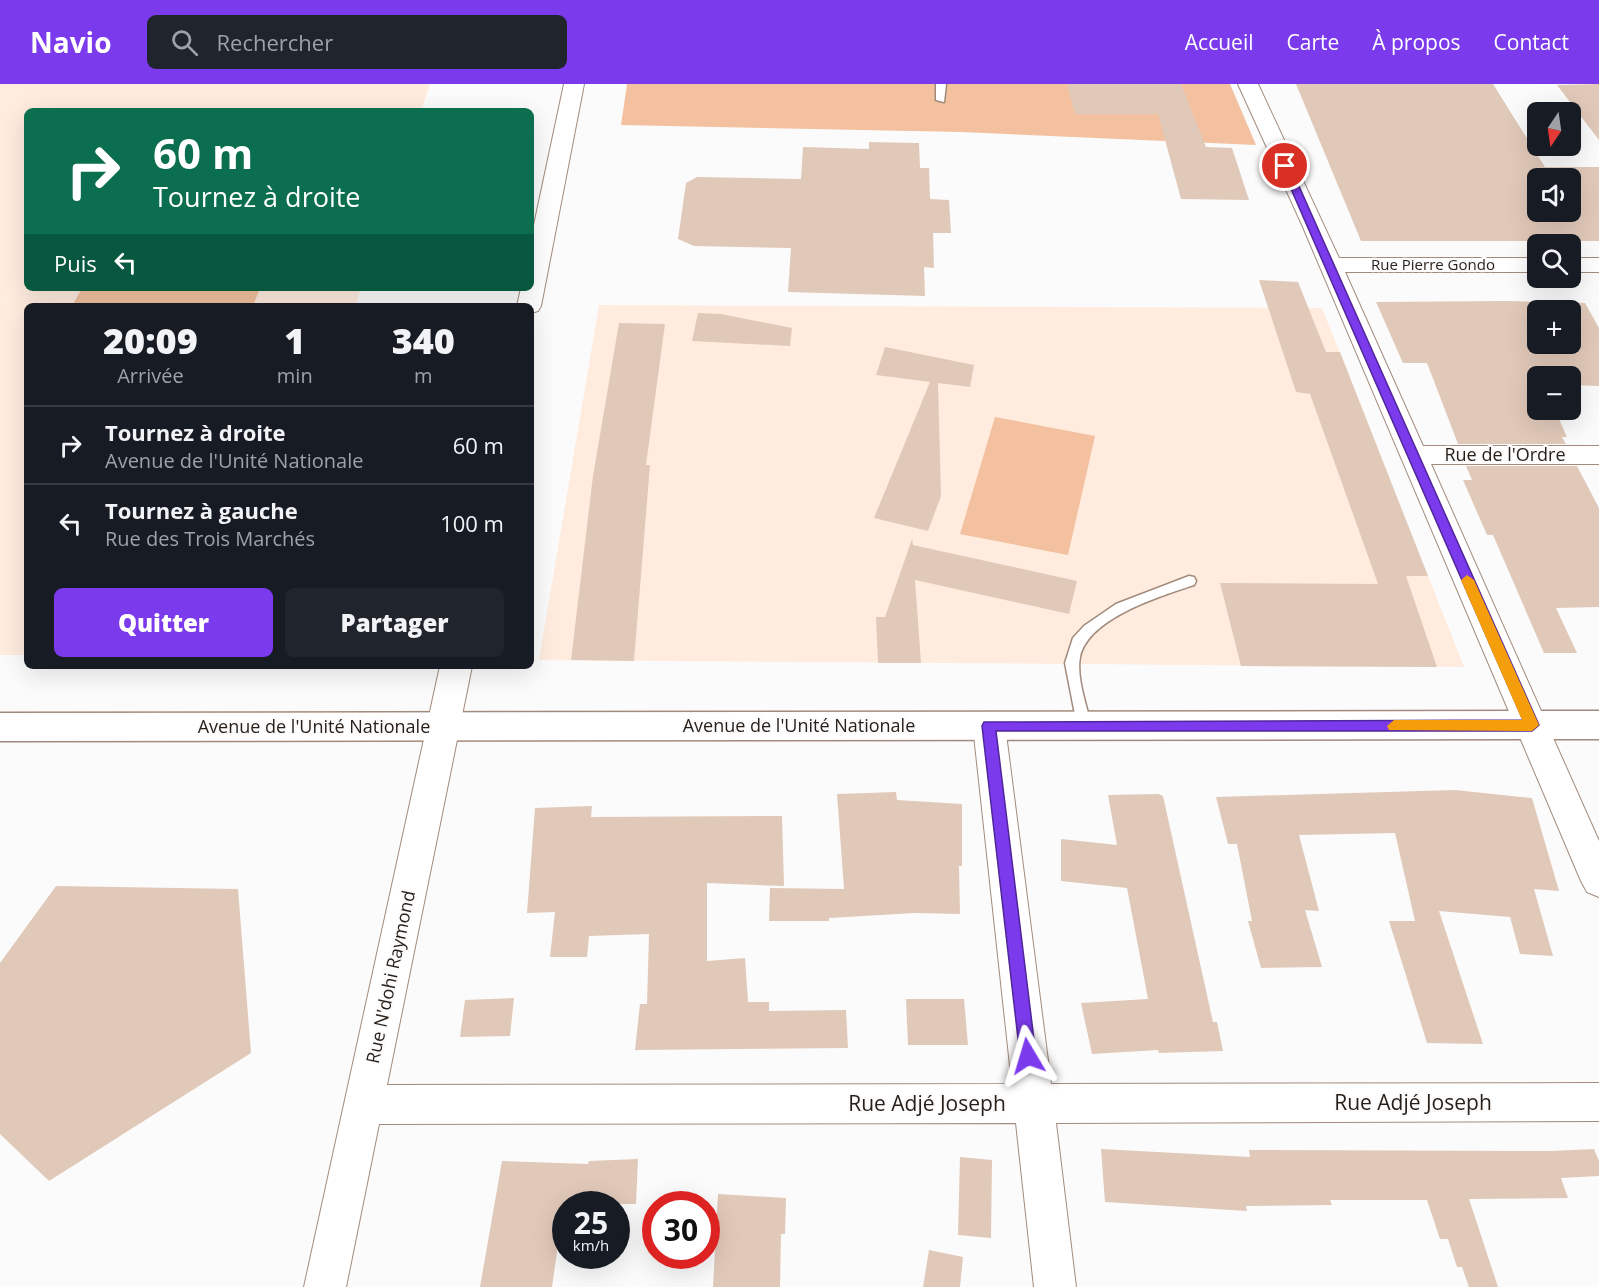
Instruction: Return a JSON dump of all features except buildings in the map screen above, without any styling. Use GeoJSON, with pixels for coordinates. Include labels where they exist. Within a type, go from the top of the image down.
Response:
{"type":"FeatureCollection","features":[{"type":"Feature","properties":{"kind":"street"},"geometry":{"type":"LineString","coordinates":[[534,281],[574,84]]}},
{"type":"Feature","properties":{"kind":"street"},"geometry":{"type":"LineString","coordinates":[[1248,84],[1599,881]]}},
{"type":"Feature","properties":{"kind":"street","name":"Rue Pierre Gondo"},"geometry":{"type":"LineString","coordinates":[[1329,265],[1527,265]]}},
{"type":"Feature","properties":{"kind":"street"},"geometry":{"type":"LineString","coordinates":[[1581,265],[1599,266]]}},
{"type":"Feature","properties":{"kind":"street","name":"Rue de l'Ordre"},"geometry":{"type":"LineString","coordinates":[[1412,455],[1599,455]]}},
{"type":"Feature","properties":{"kind":"street","name":"Rue N'dohi Raymond"},"geometry":{"type":"LineString","coordinates":[[325,1287],[455,669]]}},
{"type":"Feature","properties":{"kind":"street","name":"Avenue de l'Unité Nationale"},"geometry":{"type":"LineString","coordinates":[[0,727],[1599,725]]}},
{"type":"Feature","properties":{"kind":"street"},"geometry":{"type":"LineString","coordinates":[[989,726],[1055,1287]]}},
{"type":"Feature","properties":{"kind":"street","name":"Rue Adjé Joseph"},"geometry":{"type":"LineString","coordinates":[[364,1105],[1599,1102]]}},
{"type":"Feature","properties":{"kind":"lane"},"geometry":{"type":"LineString","coordinates":[[941,84],[941,100]]}},
{"type":"Feature","properties":{"kind":"lane"},"geometry":{"type":"LineString","coordinates":[[1083,726],[1073,657],[1083,632],[1133,602],[1189,581]]}},
{"type":"Feature","properties":{"kind":"shaded area"},"geometry":{"type":"Polygon","coordinates":[[[0,84],[430,84],[422,108],[24,108],[24,291],[360,291],[356,303],[24,303],[24,655],[0,655],[0,84]]]}},
{"type":"Feature","properties":{"kind":"shaded area"},"geometry":{"type":"Polygon","coordinates":[[[627,84],[1230,84],[1256,145],[961,132],[621,125],[627,84]]]}},
{"type":"Feature","properties":{"kind":"shaded area"},"geometry":{"type":"Polygon","coordinates":[[[80,291],[259,291],[254,303],[74,303],[80,291]]]}},
{"type":"Feature","properties":{"kind":"shaded area"},"geometry":{"type":"Polygon","coordinates":[[[599,305],[1322,308],[1464,667],[539,660],[599,305]]]}},
{"type":"Feature","properties":{"kind":"shaded area"},"geometry":{"type":"Polygon","coordinates":[[[995,417],[1095,436],[1068,555],[960,534],[995,417]]]}},
{"type":"Feature","properties":{"kind":"slow traffic"},"geometry":{"type":"LineString","coordinates":[[1394,726],[1532,725],[1467,580]]}},
{"type":"Feature","properties":{"kind":"route"},"geometry":{"type":"LineString","coordinates":[[1028,1056],[989,726],[1532,725],[1402,434],[1314,227],[1285,166]]}}]}
